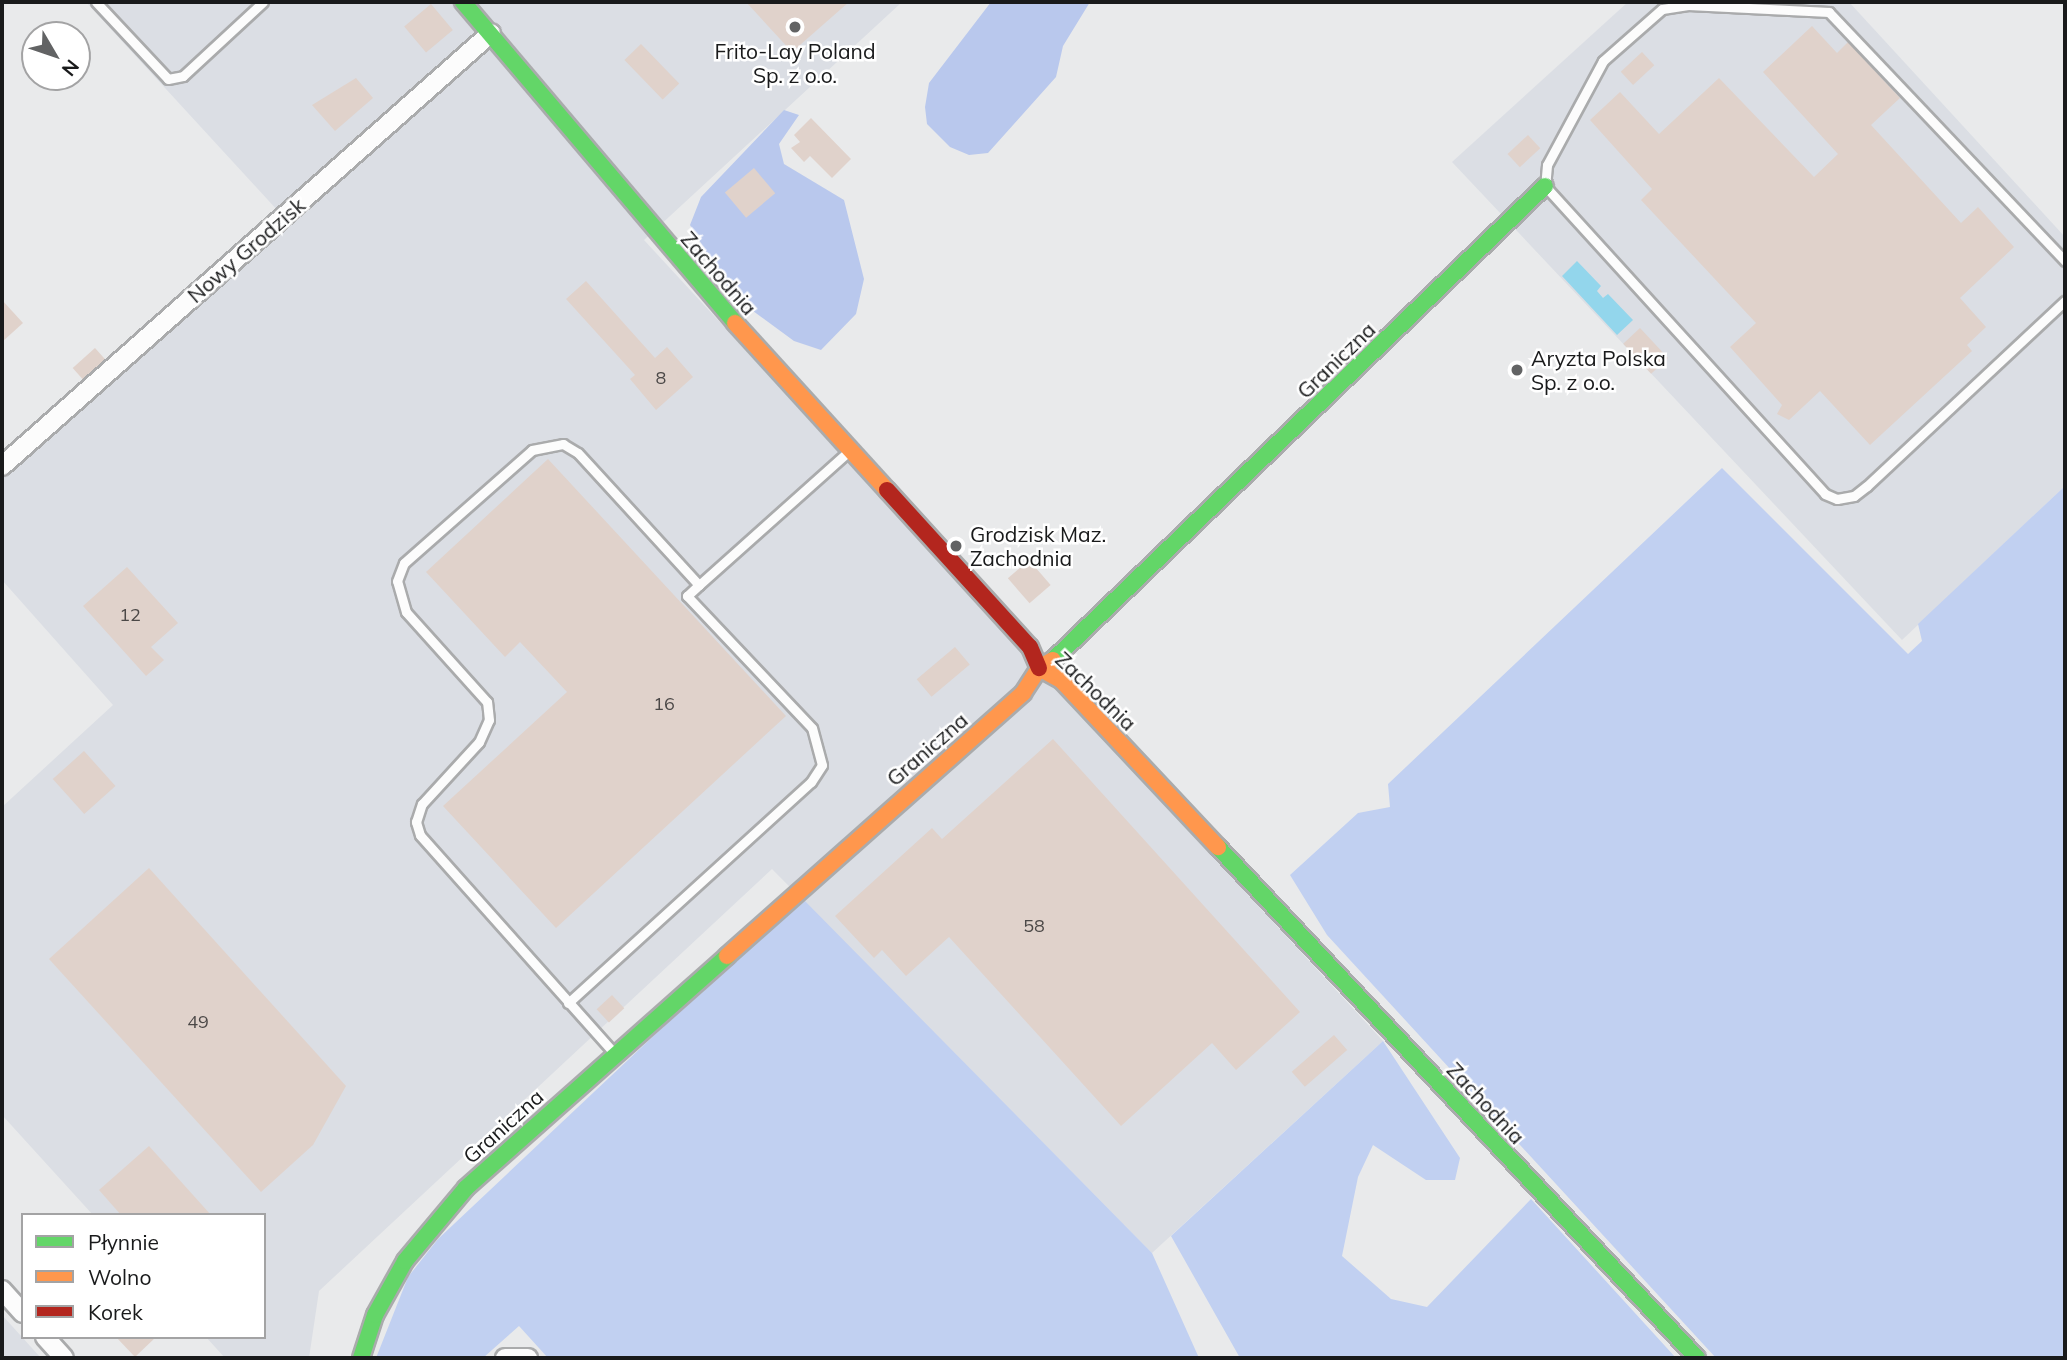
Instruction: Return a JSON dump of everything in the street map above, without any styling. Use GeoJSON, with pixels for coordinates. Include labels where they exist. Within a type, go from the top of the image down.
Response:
{"type":"FeatureCollection","features":[{"type":"Feature","properties":{"kind":"street","name":"Zachodnia"},"geometry":{"type":"LineString","coordinates":[[463,2],[696,281],[1030,647],[1039,668],[1062,681],[1697,1358]]}},
{"type":"Feature","properties":{"kind":"street","name":"Nowy Grodzisk"},"geometry":{"type":"LineString","coordinates":[[2,466],[491,33]]}},
{"type":"Feature","properties":{"kind":"street","name":"Graniczna"},"geometry":{"type":"LineString","coordinates":[[361,1358],[380,1306],[424,1234],[466,1188],[1023,693],[1039,668],[1065,653],[1545,186]]}},
{"type":"Feature","properties":{"kind":"street"},"geometry":{"type":"LineString","coordinates":[[2,1290],[21,1311]]}},
{"type":"Feature","properties":{"kind":"street"},"geometry":{"type":"LineString","coordinates":[[47,1339],[64,1358]]}},
{"type":"Feature","properties":{"kind":"street"},"geometry":{"type":"LineString","coordinates":[[505,1358],[528,1358]]}},
{"type":"Feature","properties":{"kind":"lane"},"geometry":{"type":"LineString","coordinates":[[96,2],[168,79],[183,76],[263,2]]}},
{"type":"Feature","properties":{"kind":"lane"},"geometry":{"type":"LineString","coordinates":[[2065,261],[1852,30],[1838,17],[1818,10],[1662,9],[1614,49],[1581,94],[1554,144],[1545,186],[1825,494],[1837,499],[1854,496],[1867,486],[2065,301]]}},
{"type":"Feature","properties":{"kind":"lane"},"geometry":{"type":"LineString","coordinates":[[615,1054],[420,835],[416,822],[422,804],[479,742],[489,720],[486,702],[406,612],[397,581],[404,563],[545,443],[578,453],[699,585]]}},
{"type":"Feature","properties":{"kind":"lane"},"geometry":{"type":"LineString","coordinates":[[568,1003],[811,782],[822,765],[812,728],[687,596],[850,449]]}},
{"type":"Feature","properties":{"kind":"shaded area"},"geometry":{"type":"Polygon","coordinates":[[[86,2],[902,2],[644,240],[1383,1041],[1152,1253],[772,869],[319,1291],[309,1358],[225,1358],[208,1339],[266,1339],[266,1213],[91,1213],[2,1115],[2,807],[113,705],[2,580],[2,472],[290,224],[86,2]]]}},
{"type":"Feature","properties":{"kind":"shaded area"},"geometry":{"type":"Polygon","coordinates":[[[991,2],[1090,2],[1063,46],[1056,77],[988,153],[969,155],[950,147],[927,124],[925,107],[929,83],[991,2]]]}},
{"type":"Feature","properties":{"kind":"shaded area","name":"Aryzta Polska Sp. z o.o."},"geometry":{"type":"Polygon","coordinates":[[[1628,2],[1849,2],[2065,237],[2065,486],[1902,640],[1452,162],[1628,2]]]}},
{"type":"Feature","properties":{"kind":"shaded area"},"geometry":{"type":"Polygon","coordinates":[[[784,110],[799,115],[779,144],[784,164],[844,200],[864,279],[856,314],[821,350],[794,341],[753,311],[725,283],[690,225],[701,197],[784,110]]]}},
{"type":"Feature","properties":{"kind":"shaded area"},"geometry":{"type":"Polygon","coordinates":[[[1577,261],[1601,286],[1597,291],[1603,298],[1608,294],[1633,320],[1617,335],[1562,276],[1577,261]]]}},
{"type":"Feature","properties":{"kind":"shaded area"},"geometry":{"type":"Polygon","coordinates":[[[1722,468],[1908,654],[1922,641],[1918,624],[2065,486],[2065,1358],[1716,1358],[1327,935],[1290,875],[1358,813],[1390,807],[1388,784],[1722,468]]]}},
{"type":"Feature","properties":{"kind":"shaded area"},"geometry":{"type":"Polygon","coordinates":[[[801,897],[1152,1253],[1199,1358],[548,1358],[519,1326],[483,1358],[376,1358],[408,1277],[438,1239],[801,897]]]}},
{"type":"Feature","properties":{"kind":"shaded area"},"geometry":{"type":"Polygon","coordinates":[[[1383,1041],[1460,1158],[1455,1180],[1426,1180],[1373,1145],[1358,1177],[1342,1256],[1391,1299],[1427,1307],[1531,1199],[1676,1358],[1240,1358],[1171,1236],[1383,1041]]]}},
{"type":"Feature","properties":{"kind":"shaded area"},"geometry":{"type":"Polygon","coordinates":[[[2,1315],[41,1358],[2,1358],[2,1315]]]}},
{"type":"Feature","properties":{"kind":"building","name":"Frito-Lay Poland Sp. z o.o."},"geometry":{"type":"Polygon","coordinates":[[[746,2],[849,2],[792,52],[746,2]]]}},
{"type":"Feature","properties":{"kind":"building"},"geometry":{"type":"Polygon","coordinates":[[[431,4],[453,30],[426,53],[404,26],[431,4]]]}},
{"type":"Feature","properties":{"kind":"building"},"geometry":{"type":"Polygon","coordinates":[[[1812,26],[1837,53],[1848,42],[1900,98],[1871,125],[1961,223],[1978,207],[2014,247],[1960,298],[1986,327],[1967,345],[1972,351],[1870,445],[1820,391],[1789,420],[1777,414],[1782,405],[1730,347],[1756,323],[1641,200],[1652,189],[1590,120],[1620,92],[1659,134],[1719,78],[1814,177],[1838,154],[1763,72],[1812,26]]]}},
{"type":"Feature","properties":{"kind":"building"},"geometry":{"type":"Polygon","coordinates":[[[641,44],[679,84],[663,100],[624,60],[641,44]]]}},
{"type":"Feature","properties":{"kind":"building"},"geometry":{"type":"Polygon","coordinates":[[[1642,52],[1654,65],[1633,85],[1621,72],[1642,52]]]}},
{"type":"Feature","properties":{"kind":"building"},"geometry":{"type":"Polygon","coordinates":[[[356,78],[373,98],[335,131],[312,105],[356,78]]]}},
{"type":"Feature","properties":{"kind":"building"},"geometry":{"type":"Polygon","coordinates":[[[811,118],[851,159],[832,178],[810,156],[804,162],[791,148],[800,142],[794,135],[811,118]]]}},
{"type":"Feature","properties":{"kind":"building"},"geometry":{"type":"Polygon","coordinates":[[[1528,135],[1540,148],[1520,167],[1508,154],[1528,135]]]}},
{"type":"Feature","properties":{"kind":"building"},"geometry":{"type":"Polygon","coordinates":[[[754,168],[775,193],[746,218],[725,192],[754,168]]]}},
{"type":"Feature","properties":{"kind":"building"},"geometry":{"type":"Polygon","coordinates":[[[586,281],[655,358],[667,347],[693,377],[656,410],[630,379],[635,375],[566,299],[586,281]]]}},
{"type":"Feature","properties":{"kind":"building"},"geometry":{"type":"Polygon","coordinates":[[[2,300],[23,323],[2,342],[2,300]]]}},
{"type":"Feature","properties":{"kind":"building"},"geometry":{"type":"Polygon","coordinates":[[[1640,328],[1668,358],[1651,374],[1623,344],[1640,328]]]}},
{"type":"Feature","properties":{"kind":"building"},"geometry":{"type":"Polygon","coordinates":[[[95,348],[105,359],[83,379],[73,368],[95,348]]]}},
{"type":"Feature","properties":{"kind":"building"},"geometry":{"type":"Polygon","coordinates":[[[548,459],[786,716],[556,928],[443,806],[567,692],[520,642],[505,657],[426,572],[548,459]]]}},
{"type":"Feature","properties":{"kind":"building"},"geometry":{"type":"Polygon","coordinates":[[[1029,560],[1051,585],[1030,603],[1008,578],[1029,560]]]}},
{"type":"Feature","properties":{"kind":"building"},"geometry":{"type":"Polygon","coordinates":[[[127,567],[178,623],[151,647],[164,660],[146,676],[83,606],[127,567]]]}},
{"type":"Feature","properties":{"kind":"building"},"geometry":{"type":"Polygon","coordinates":[[[955,647],[970,665],[931,697],[917,679],[955,647]]]}},
{"type":"Feature","properties":{"kind":"building"},"geometry":{"type":"Polygon","coordinates":[[[1053,739],[1300,1012],[1236,1070],[1212,1043],[1121,1126],[949,937],[906,976],[882,950],[874,958],[835,916],[932,828],[942,839],[1053,739]]]}},
{"type":"Feature","properties":{"kind":"building"},"geometry":{"type":"Polygon","coordinates":[[[84,751],[115,786],[84,814],[53,779],[84,751]]]}},
{"type":"Feature","properties":{"kind":"building"},"geometry":{"type":"Polygon","coordinates":[[[149,868],[346,1086],[313,1145],[261,1192],[49,959],[149,868]]]}},
{"type":"Feature","properties":{"kind":"building"},"geometry":{"type":"Polygon","coordinates":[[[612,995],[624,1008],[609,1022],[597,1009],[612,995]]]}},
{"type":"Feature","properties":{"kind":"building"},"geometry":{"type":"Polygon","coordinates":[[[1334,1035],[1347,1050],[1305,1087],[1292,1072],[1334,1035]]]}},
{"type":"Feature","properties":{"kind":"building"},"geometry":{"type":"Polygon","coordinates":[[[149,1146],[209,1213],[119,1213],[99,1190],[149,1146]]]}},
{"type":"Feature","properties":{"kind":"building"},"geometry":{"type":"Polygon","coordinates":[[[118,1339],[154,1339],[135,1357],[118,1339]]]}},
{"type":"Feature","properties":{"kind":"traffic: fast"},"geometry":{"type":"LineString","coordinates":[[463,2],[735,323]]}},
{"type":"Feature","properties":{"kind":"traffic: fast"},"geometry":{"type":"LineString","coordinates":[[1053,660],[1545,186]]}},
{"type":"Feature","properties":{"kind":"traffic: fast"},"geometry":{"type":"LineString","coordinates":[[1218,847],[1697,1358]]}},
{"type":"Feature","properties":{"kind":"traffic: fast"},"geometry":{"type":"LineString","coordinates":[[361,1358],[375,1315],[405,1261],[466,1188],[727,956]]}},
{"type":"Feature","properties":{"kind":"traffic: slow"},"geometry":{"type":"LineString","coordinates":[[735,323],[887,490]]}},
{"type":"Feature","properties":{"kind":"traffic: slow"},"geometry":{"type":"LineString","coordinates":[[727,956],[1023,693],[1039,668],[1053,660]]}},
{"type":"Feature","properties":{"kind":"traffic: slow"},"geometry":{"type":"LineString","coordinates":[[1039,668],[1062,681],[1218,847]]}},
{"type":"Feature","properties":{"kind":"traffic: jam"},"geometry":{"type":"LineString","coordinates":[[887,490],[1030,647],[1039,668]]}},
{"type":"Feature","properties":{"kind":"place","name":"Frito-Lay Poland Sp. z o.o."},"geometry":{"type":"Point","coordinates":[795,27]}},
{"type":"Feature","properties":{"kind":"place","name":"Aryzta Polska Sp. z o.o."},"geometry":{"type":"Point","coordinates":[1517,370]}},
{"type":"Feature","properties":{"kind":"place","name":"Grodzisk Maz. Zachodnia"},"geometry":{"type":"Point","coordinates":[956,546]}}]}
